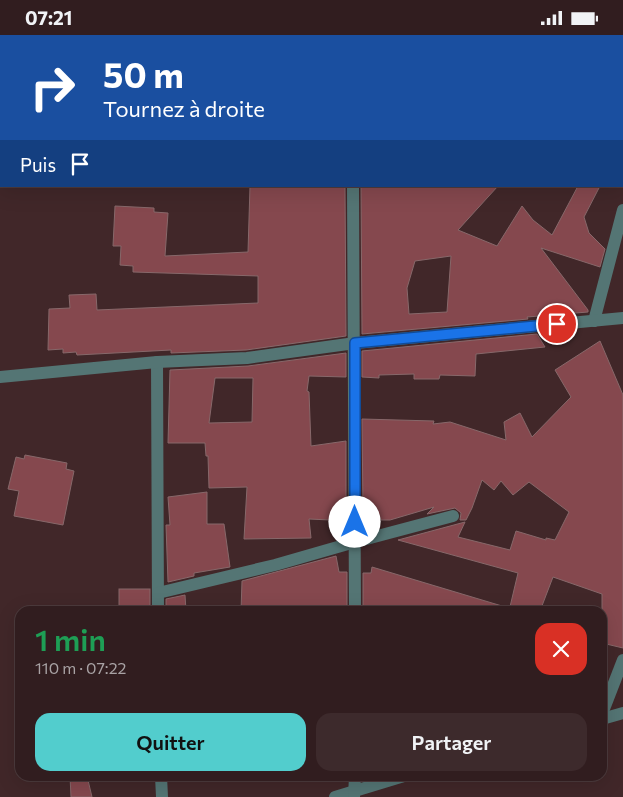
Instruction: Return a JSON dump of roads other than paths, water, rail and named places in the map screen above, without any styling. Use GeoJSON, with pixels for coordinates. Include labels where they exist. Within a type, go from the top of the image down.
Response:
{"type":"FeatureCollection","features":[{"type":"Feature","properties":{"kind":"street"},"geometry":{"type":"LineString","coordinates":[[353,187],[355,606]]}},
{"type":"Feature","properties":{"kind":"street"},"geometry":{"type":"LineString","coordinates":[[594,321],[623,210]]}},
{"type":"Feature","properties":{"kind":"street"},"geometry":{"type":"LineString","coordinates":[[0,377],[157,362],[247,358],[355,343],[623,318]]}},
{"type":"Feature","properties":{"kind":"street"},"geometry":{"type":"LineString","coordinates":[[157,362],[158,606]]}},
{"type":"Feature","properties":{"kind":"street"},"geometry":{"type":"LineString","coordinates":[[158,593],[275,565],[453,516]]}},
{"type":"Feature","properties":{"kind":"street"},"geometry":{"type":"LineString","coordinates":[[607,701],[623,660]]}},
{"type":"Feature","properties":{"kind":"street"},"geometry":{"type":"LineString","coordinates":[[607,718],[623,713]]}},
{"type":"Feature","properties":{"kind":"street"},"geometry":{"type":"LineString","coordinates":[[161,781],[162,797]]}},
{"type":"Feature","properties":{"kind":"street"},"geometry":{"type":"LineString","coordinates":[[355,781],[355,794]]}},
{"type":"Feature","properties":{"kind":"street"},"geometry":{"type":"LineString","coordinates":[[336,797],[355,794],[390,781]]}}]}
